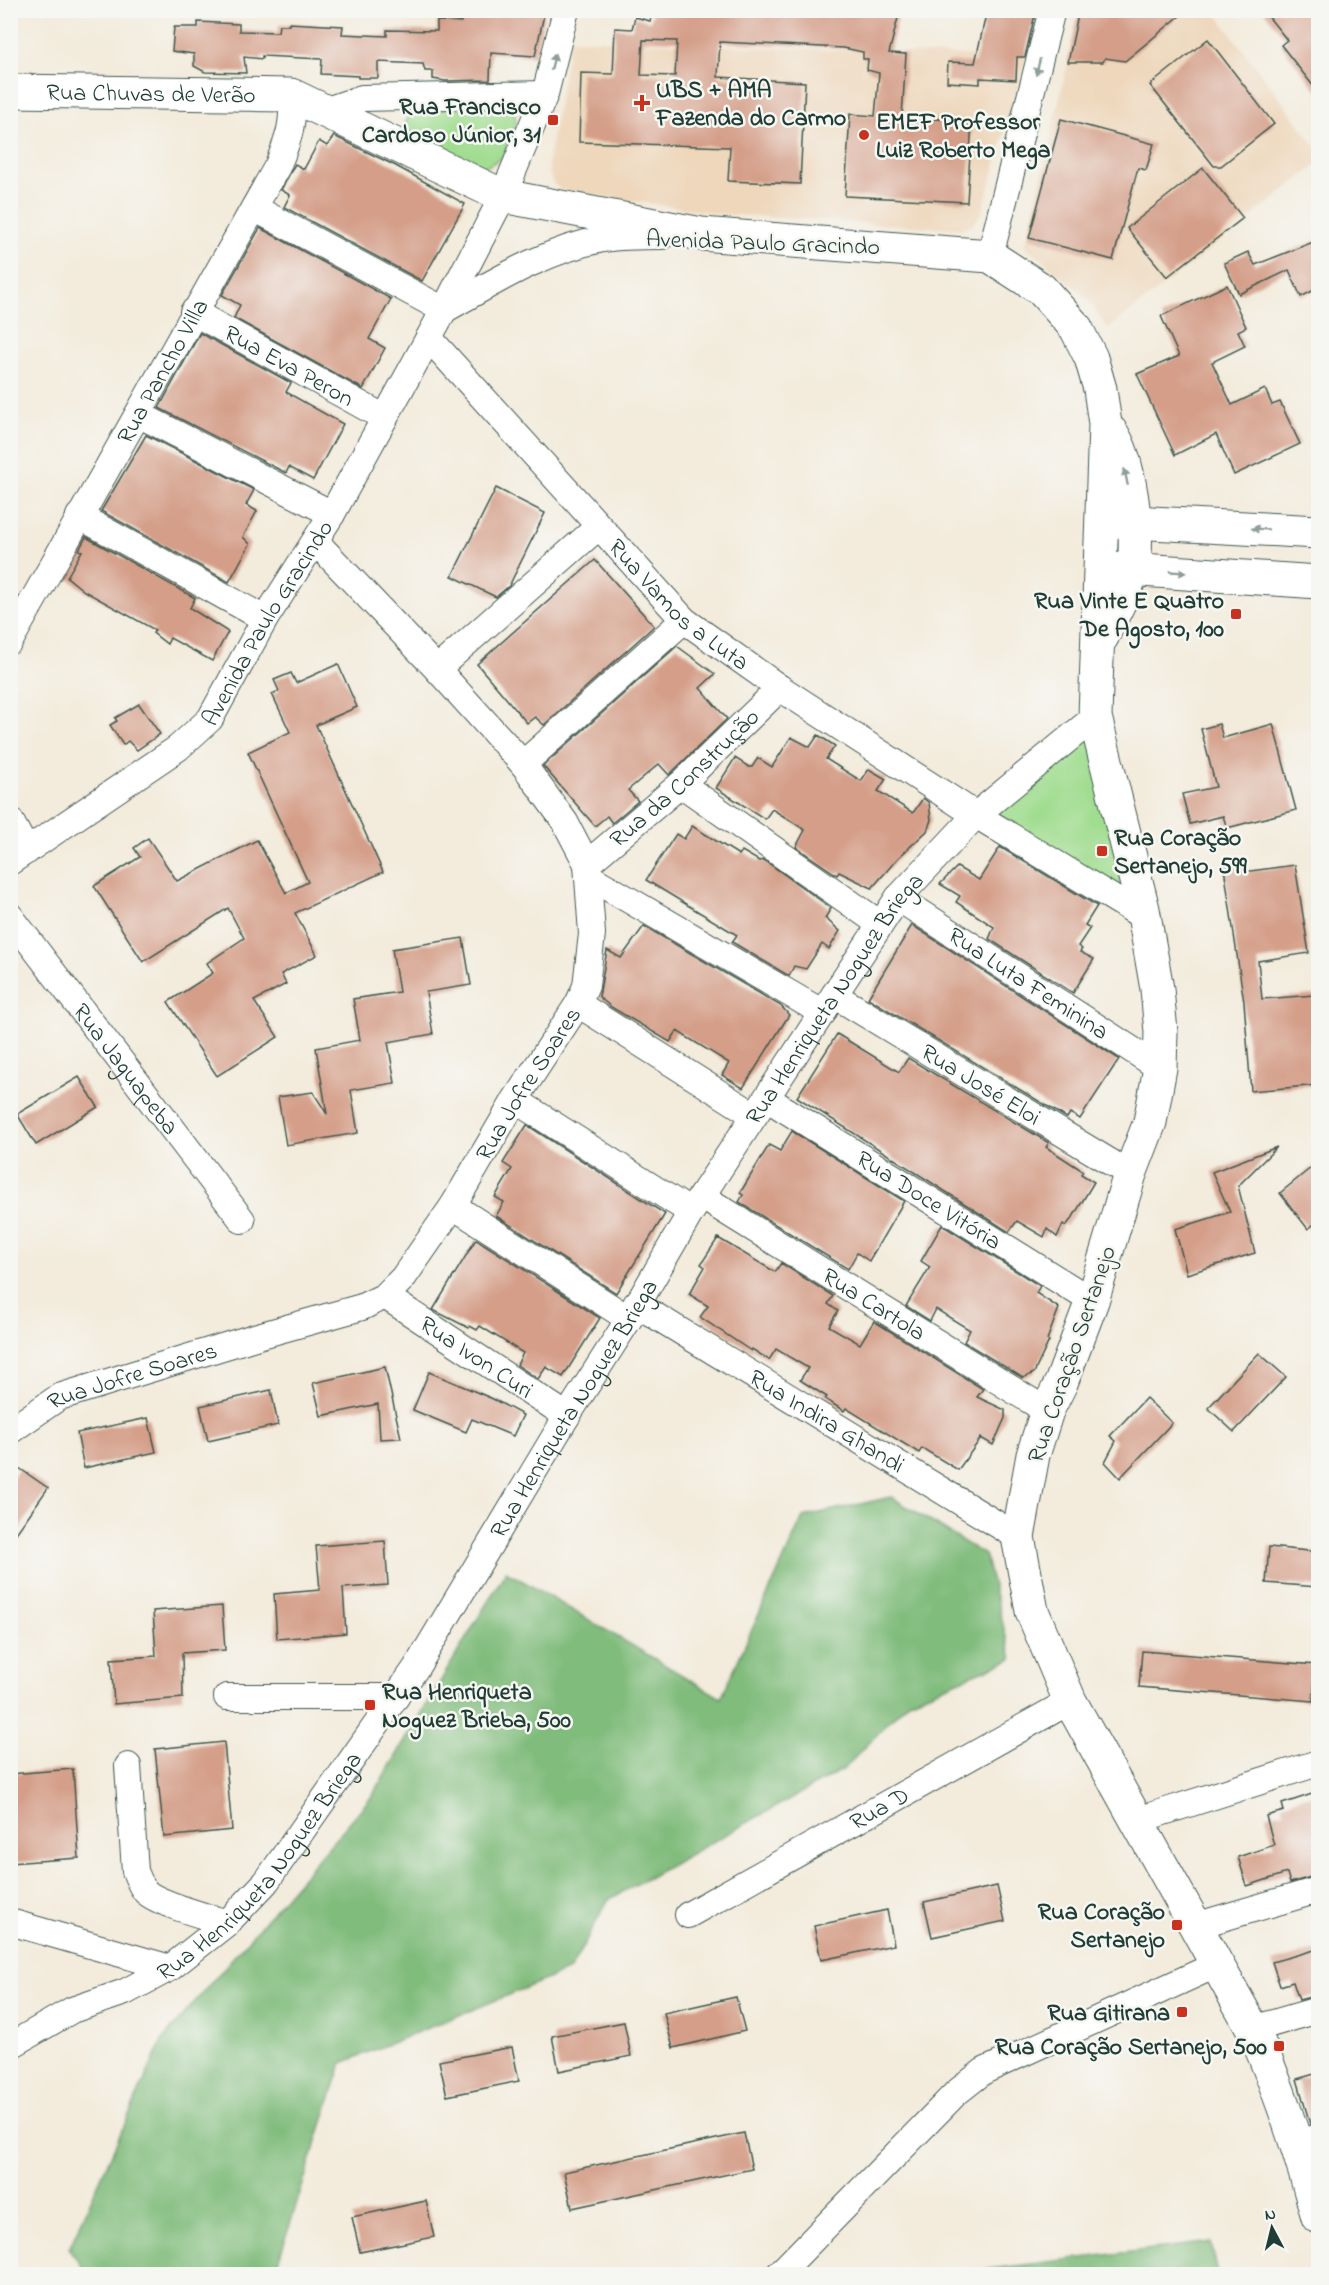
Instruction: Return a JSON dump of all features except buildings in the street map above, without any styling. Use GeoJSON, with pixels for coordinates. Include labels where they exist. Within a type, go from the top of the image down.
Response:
{"type":"FeatureCollection","features":[{"type":"Feature","properties":{"kind":"street","name":"Avenida Paulo Gracindo"},"geometry":{"type":"LineString","coordinates":[[19,856],[194,736],[210,719],[265,619],[332,514],[429,338],[503,196],[545,94],[566,10]]}},
{"type":"Feature","properties":{"kind":"street"},"geometry":{"type":"LineString","coordinates":[[990,256],[1052,10]]}},
{"type":"Feature","properties":{"kind":"street","name":"Rua Chuvas de Verão"},"geometry":{"type":"LineString","coordinates":[[10,91],[291,95]]}},
{"type":"Feature","properties":{"kind":"street"},"geometry":{"type":"LineString","coordinates":[[324,111],[363,98],[545,94]]}},
{"type":"Feature","properties":{"kind":"street"},"geometry":{"type":"LineString","coordinates":[[291,95],[503,196],[701,234]]}},
{"type":"Feature","properties":{"kind":"street","name":"Rua Pancho Villa"},"geometry":{"type":"LineString","coordinates":[[10,641],[79,516],[140,415],[193,312],[254,208],[292,132],[291,95]]}},
{"type":"Feature","properties":{"kind":"street"},"geometry":{"type":"LineString","coordinates":[[254,208],[444,310]]}},
{"type":"Feature","properties":{"kind":"street","name":"Avenida Paulo Gracindo"},"geometry":{"type":"LineString","coordinates":[[444,310],[508,274],[584,244],[624,237],[701,234],[990,256]]}},
{"type":"Feature","properties":{"kind":"street","name":"Rua Coração Sertanejo"},"geometry":{"type":"LineString","coordinates":[[990,256],[1041,289],[1076,328],[1091,358],[1100,388],[1105,424],[1095,652],[1095,717],[1144,917],[1157,989],[1161,1032],[1160,1068],[1150,1122],[1130,1174],[1092,1301],[1065,1373],[1047,1411],[1033,1455],[1018,1537],[1032,1611],[1070,1701],[1253,2029],[1278,2085],[1308,2140],[1318,2217]]}},
{"type":"Feature","properties":{"kind":"street","name":"Rua Eva Peron"},"geometry":{"type":"LineString","coordinates":[[193,312],[385,418]]}},
{"type":"Feature","properties":{"kind":"street","name":"Rua Vamos a Luta"},"geometry":{"type":"LineString","coordinates":[[429,338],[684,620],[780,688],[976,815],[1144,917]]}},
{"type":"Feature","properties":{"kind":"street"},"geometry":{"type":"LineString","coordinates":[[140,415],[332,514]]}},
{"type":"Feature","properties":{"kind":"street","name":"Rua Coração Sertanejo"},"geometry":{"type":"LineString","coordinates":[[1095,652],[1133,569],[1136,523],[1121,451],[1105,424]]}},
{"type":"Feature","properties":{"kind":"street"},"geometry":{"type":"LineString","coordinates":[[79,516],[265,619]]}},
{"type":"Feature","properties":{"kind":"street"},"geometry":{"type":"LineString","coordinates":[[1100,521],[1318,532]]}},
{"type":"Feature","properties":{"kind":"street"},"geometry":{"type":"LineString","coordinates":[[437,669],[598,527]]}},
{"type":"Feature","properties":{"kind":"street","name":"Rua Jofre Soares"},"geometry":{"type":"LineString","coordinates":[[10,1431],[59,1397],[258,1335],[362,1307],[385,1296],[403,1278],[453,1206],[515,1100],[578,1004],[585,986],[591,955],[588,870],[565,822],[523,764],[437,669],[316,542]]}},
{"type":"Feature","properties":{"kind":"street"},"geometry":{"type":"LineString","coordinates":[[1099,567],[1317,579]]}},
{"type":"Feature","properties":{"kind":"street"},"geometry":{"type":"LineString","coordinates":[[523,764],[684,620]]}},
{"type":"Feature","properties":{"kind":"street","name":"Rua da Construção"},"geometry":{"type":"LineString","coordinates":[[588,870],[780,688]]}},
{"type":"Feature","properties":{"kind":"street","name":"Rua Henriqueta Noguez Briega"},"geometry":{"type":"LineString","coordinates":[[10,2046],[72,2010],[125,1992],[170,1968],[227,1923],[266,1882],[396,1697],[633,1312],[696,1204],[898,898],[976,815],[1095,717]]}},
{"type":"Feature","properties":{"kind":"street"},"geometry":{"type":"LineString","coordinates":[[681,784],[880,924]]}},
{"type":"Feature","properties":{"kind":"street"},"geometry":{"type":"LineString","coordinates":[[10,820],[19,856]]}},
{"type":"Feature","properties":{"kind":"street","name":"Rua José Eloi"},"geometry":{"type":"LineString","coordinates":[[588,870],[1130,1174]]}},
{"type":"Feature","properties":{"kind":"street","name":"Rua Luta Feminina"},"geometry":{"type":"LineString","coordinates":[[898,898],[1160,1068]]}},
{"type":"Feature","properties":{"kind":"street","name":"Rua Jaguapeba"},"geometry":{"type":"LineString","coordinates":[[10,916],[242,1220]]}},
{"type":"Feature","properties":{"kind":"street","name":"Rua Doce Vitória"},"geometry":{"type":"LineString","coordinates":[[578,1004],[761,1107],[1092,1301]]}},
{"type":"Feature","properties":{"kind":"street","name":"Rua Cartola"},"geometry":{"type":"LineString","coordinates":[[515,1100],[1047,1411]]}},
{"type":"Feature","properties":{"kind":"street","name":"Rua Indira Ghandi"},"geometry":{"type":"LineString","coordinates":[[453,1206],[1018,1537]]}},
{"type":"Feature","properties":{"kind":"street","name":"Rua Ivon Curi"},"geometry":{"type":"LineString","coordinates":[[385,1296],[567,1416]]}},
{"type":"Feature","properties":{"kind":"street"},"geometry":{"type":"LineString","coordinates":[[227,1697],[396,1697]]}},
{"type":"Feature","properties":{"kind":"street","name":"Rua D"},"geometry":{"type":"LineString","coordinates":[[688,1915],[1070,1701]]}},
{"type":"Feature","properties":{"kind":"street"},"geometry":{"type":"LineString","coordinates":[[1138,1820],[1318,1763]]}},
{"type":"Feature","properties":{"kind":"street"},"geometry":{"type":"LineString","coordinates":[[128,1766],[135,1871],[140,1883],[146,1892],[157,1899],[227,1923]]}},
{"type":"Feature","properties":{"kind":"street"},"geometry":{"type":"LineString","coordinates":[[1195,1926],[1318,1890]]}},
{"type":"Feature","properties":{"kind":"street"},"geometry":{"type":"LineString","coordinates":[[10,1922],[170,1968]]}},
{"type":"Feature","properties":{"kind":"street"},"geometry":{"type":"LineString","coordinates":[[779,2274],[956,2093],[984,2071],[1218,1965]]}},
{"type":"Feature","properties":{"kind":"street"},"geometry":{"type":"LineString","coordinates":[[1253,2029],[1318,2010]]}},
{"type":"Feature","properties":{"kind":"shaded area"},"geometry":{"type":"Polygon","coordinates":[[[1188,11],[1214,11],[1318,149],[1318,164],[1108,329],[1087,298],[1025,246],[1068,62],[1103,62],[1105,58],[1125,61],[1188,11]]]}},
{"type":"Feature","properties":{"kind":"shaded area","name":"EMEF Professor Luiz Roberto Mega"},"geometry":{"type":"Polygon","coordinates":[[[570,39],[1026,58],[982,212],[972,226],[961,229],[719,214],[561,190],[554,185],[549,173],[548,161],[570,39]]]}},
{"type":"Feature","properties":{"kind":"green space"},"geometry":{"type":"Polygon","coordinates":[[[497,107],[515,113],[516,125],[502,158],[482,169],[402,132],[412,108],[497,107]]]}},
{"type":"Feature","properties":{"kind":"green space"},"geometry":{"type":"Polygon","coordinates":[[[1094,722],[1142,913],[979,815],[1094,722]]]}},
{"type":"Feature","properties":{"kind":"green space"},"geometry":{"type":"Polygon","coordinates":[[[891,1497],[985,1555],[1012,1659],[909,1701],[844,1769],[608,1900],[570,1970],[342,2063],[274,2274],[88,2274],[69,2249],[163,2039],[373,1795],[506,1571],[721,1698],[803,1517],[891,1497]]]}},
{"type":"Feature","properties":{"kind":"green space"},"geometry":{"type":"Polygon","coordinates":[[[1211,2242],[1218,2274],[971,2274],[975,2271],[1211,2242]]]}},
{"type":"Feature","properties":{"kind":"place","name":"UBS + AMA Fazenda do Carmo"},"geometry":{"type":"Point","coordinates":[642,103]}},
{"type":"Feature","properties":{"kind":"place","name":"Rua Francisco Cardoso Júnior, 31"},"geometry":{"type":"Point","coordinates":[553,120]}},
{"type":"Feature","properties":{"kind":"place","name":"EMEF Professor Luiz Roberto Mega"},"geometry":{"type":"Point","coordinates":[864,135]}},
{"type":"Feature","properties":{"kind":"place","name":"Rua Vinte E Quatro De Agosto, 100"},"geometry":{"type":"Point","coordinates":[1236,614]}},
{"type":"Feature","properties":{"kind":"place","name":"Rua Coração Sertanejo, 599"},"geometry":{"type":"Point","coordinates":[1102,851]}},
{"type":"Feature","properties":{"kind":"place","name":"Rua Henriqueta Noguez Brieba, 500"},"geometry":{"type":"Point","coordinates":[370,1705]}},
{"type":"Feature","properties":{"kind":"place","name":"Rua Coração Sertanejo"},"geometry":{"type":"Point","coordinates":[1177,1925]}},
{"type":"Feature","properties":{"kind":"place","name":"Rua Gitirana"},"geometry":{"type":"Point","coordinates":[1182,2012]}},
{"type":"Feature","properties":{"kind":"place","name":"Rua Coração Sertanejo, 500"},"geometry":{"type":"Point","coordinates":[1279,2046]}}]}
